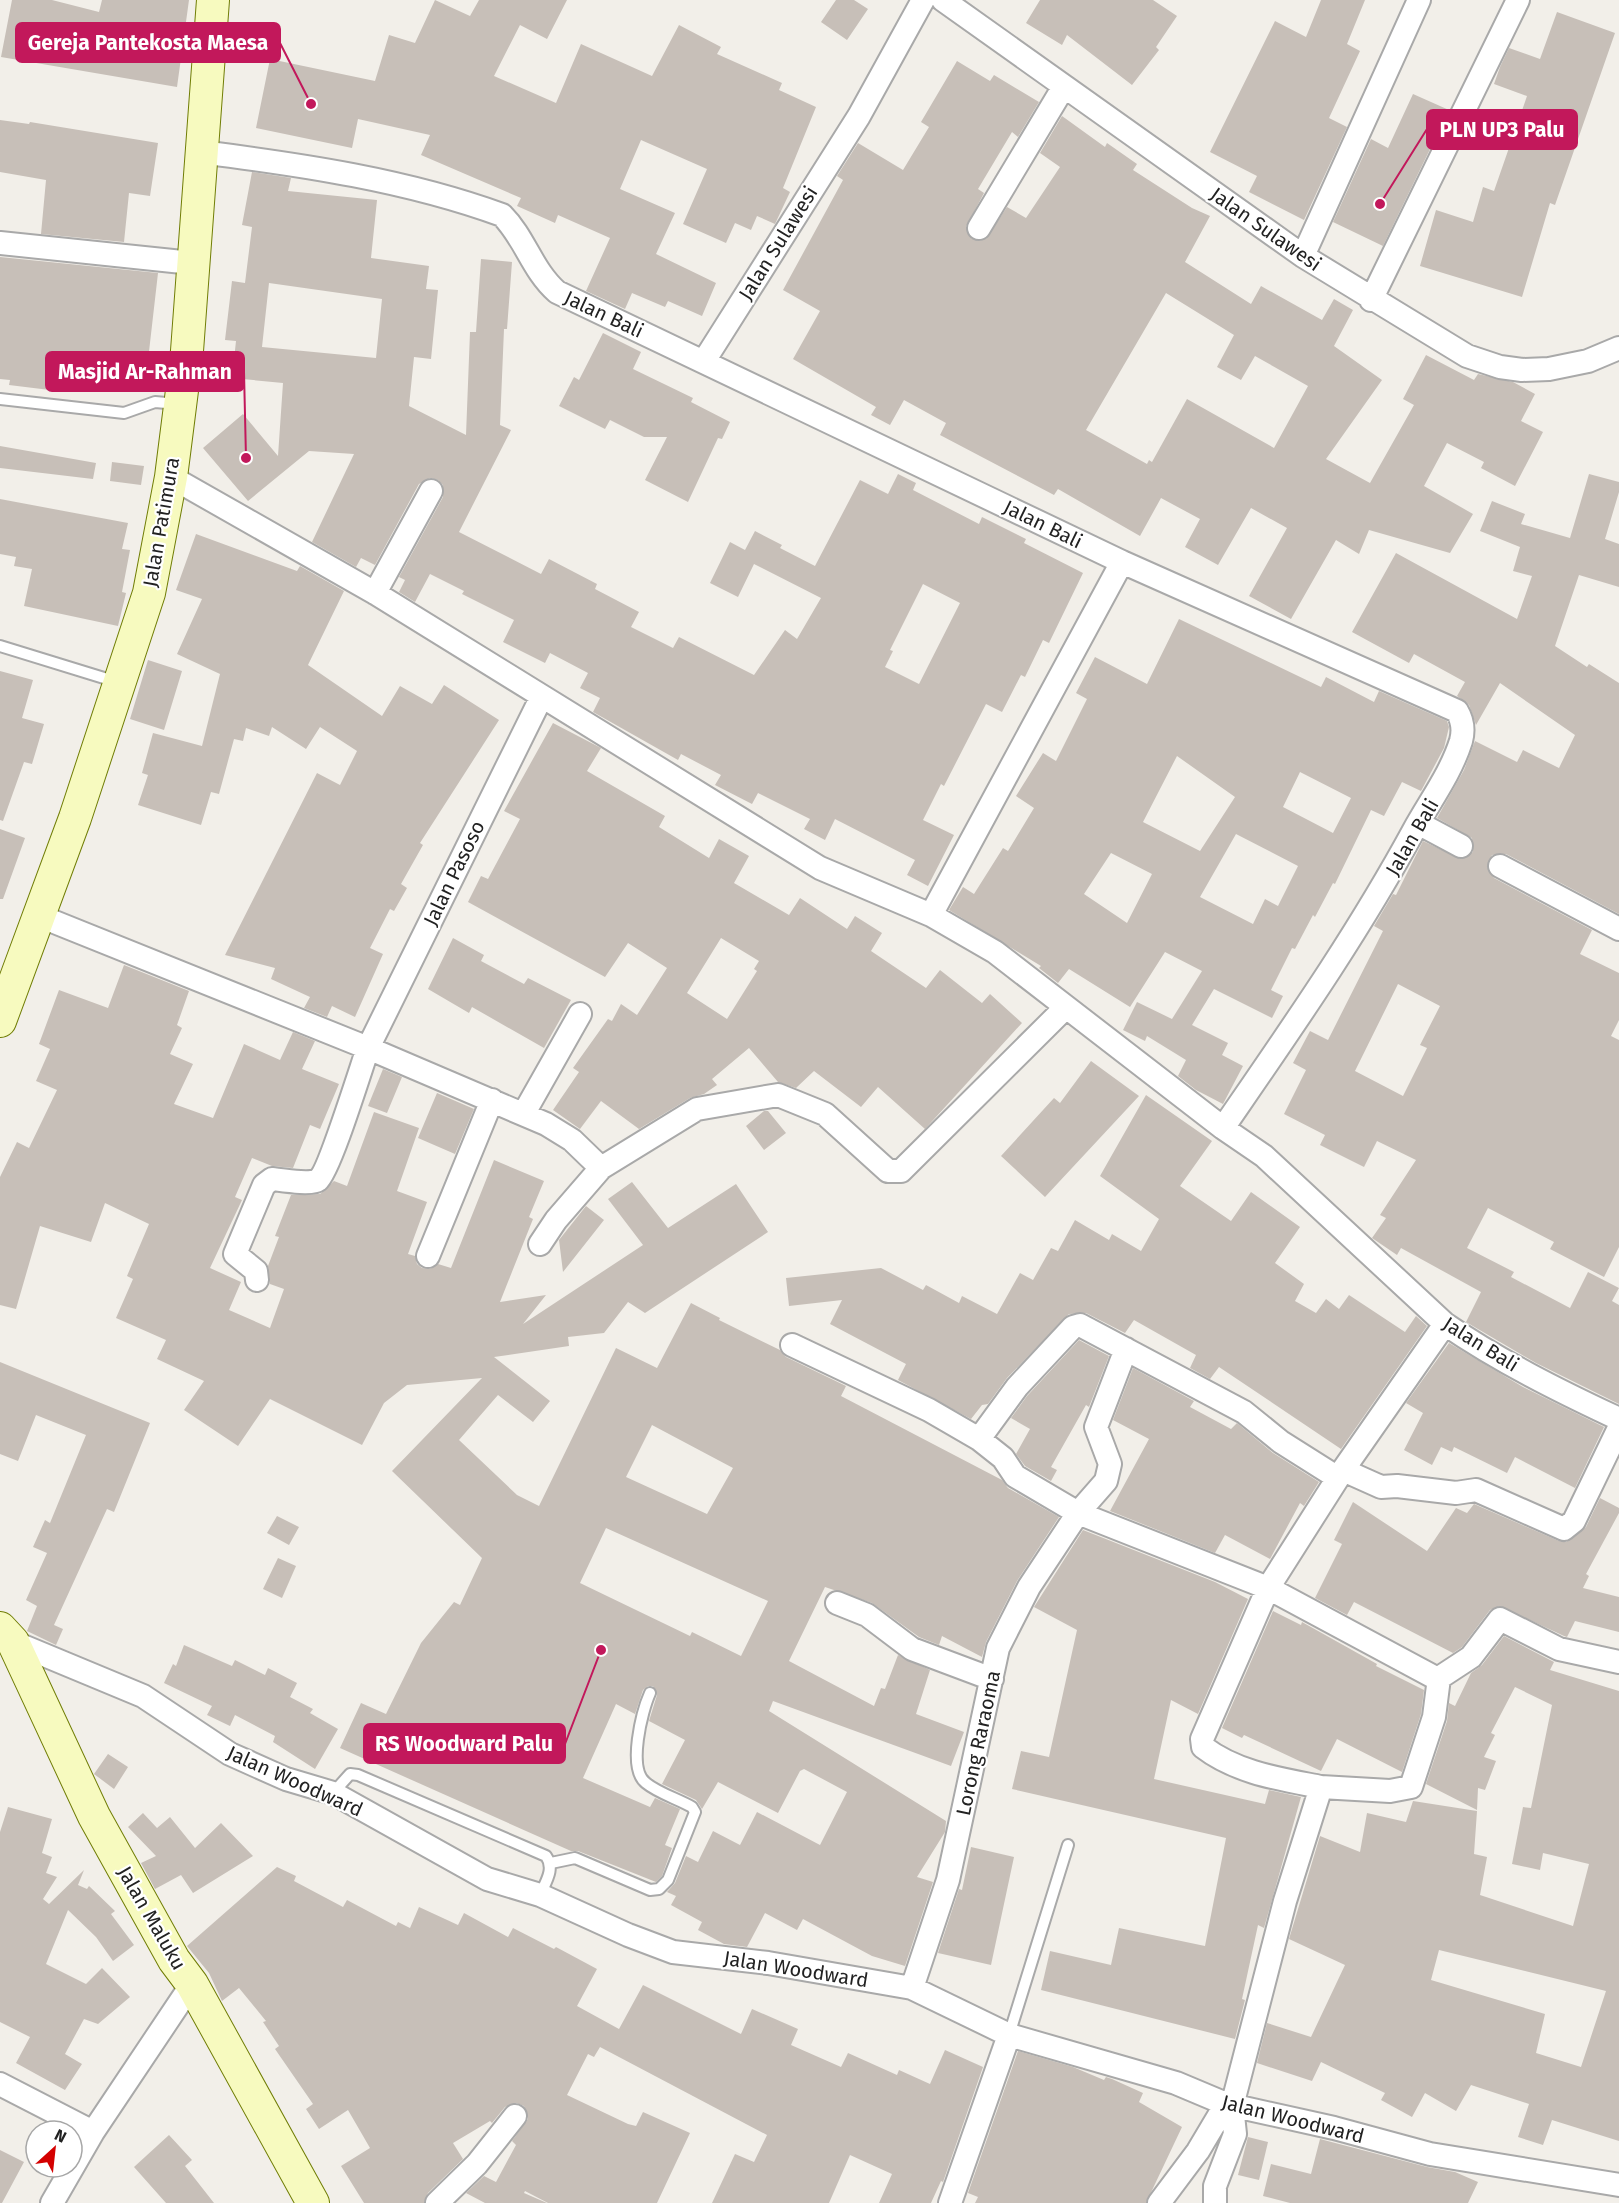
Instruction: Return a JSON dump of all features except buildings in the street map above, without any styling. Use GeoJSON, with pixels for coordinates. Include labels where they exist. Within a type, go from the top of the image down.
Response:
{"type":"FeatureCollection","features":[{"type":"Feature","properties":{"kind":"main road","name":"Jalan Patimura"},"geometry":{"type":"LineString","coordinates":[[0,1021],[75,818],[149,593],[171,477],[187,351],[213,0]]}},
{"type":"Feature","properties":{"kind":"main road","name":"Jalan Maluku"},"geometry":{"type":"LineString","coordinates":[[7,1635],[94,1816],[174,1960],[192,1984],[313,2203]]}},
{"type":"Feature","properties":{"kind":"street","name":"Jalan Sulawesi"},"geometry":{"type":"LineString","coordinates":[[704,360],[858,116],[923,0]]}},
{"type":"Feature","properties":{"kind":"street","name":"Jalan Sulawesi"},"geometry":{"type":"LineString","coordinates":[[943,0],[1303,256],[1371,300],[1467,356],[1500,367],[1522,370],[1549,369],[1588,362],[1619,348]]}},
{"type":"Feature","properties":{"kind":"street"},"geometry":{"type":"LineString","coordinates":[[1303,256],[1419,0]]}},
{"type":"Feature","properties":{"kind":"street"},"geometry":{"type":"LineString","coordinates":[[1371,300],[1518,0]]}},
{"type":"Feature","properties":{"kind":"street"},"geometry":{"type":"LineString","coordinates":[[979,228],[1064,88]]}},
{"type":"Feature","properties":{"kind":"street","name":"Jalan Bali"},"geometry":{"type":"LineString","coordinates":[[201,152],[272,161],[420,189],[502,215],[511,224],[544,280],[556,291],[1122,561],[1457,711],[1463,722],[1461,740],[1438,790],[1373,907],[1328,978],[1223,1128]]}},
{"type":"Feature","properties":{"kind":"street"},"geometry":{"type":"LineString","coordinates":[[0,243],[192,263]]}},
{"type":"Feature","properties":{"kind":"street","name":"Jalan Bali"},"geometry":{"type":"LineString","coordinates":[[171,477],[375,593],[541,698],[820,868],[931,915],[995,952],[1223,1128],[1264,1156],[1445,1324],[1475,1344],[1568,1396],[1619,1419]]}},
{"type":"Feature","properties":{"kind":"street"},"geometry":{"type":"LineString","coordinates":[[375,593],[431,491]]}},
{"type":"Feature","properties":{"kind":"street"},"geometry":{"type":"LineString","coordinates":[[931,915],[1122,561]]}},
{"type":"Feature","properties":{"kind":"street","name":"Jalan Pasoso"},"geometry":{"type":"LineString","coordinates":[[257,1280],[256,1271],[235,1254],[264,1185],[272,1179],[313,1182],[320,1179],[330,1159],[368,1048],[541,698]]}},
{"type":"Feature","properties":{"kind":"street"},"geometry":{"type":"LineString","coordinates":[[1418,823],[1461,846]]}},
{"type":"Feature","properties":{"kind":"street"},"geometry":{"type":"LineString","coordinates":[[1500,866],[1619,928]]}},
{"type":"Feature","properties":{"kind":"street"},"geometry":{"type":"LineString","coordinates":[[38,915],[524,1113],[572,1140],[603,1166]]}},
{"type":"Feature","properties":{"kind":"street"},"geometry":{"type":"LineString","coordinates":[[540,1244],[556,1220],[603,1166],[697,1109],[778,1095],[825,1114],[888,1171],[901,1171],[1065,1008]]}},
{"type":"Feature","properties":{"kind":"street"},"geometry":{"type":"LineString","coordinates":[[524,1113],[580,1014]]}},
{"type":"Feature","properties":{"kind":"street"},"geometry":{"type":"LineString","coordinates":[[428,1256],[492,1100]]}},
{"type":"Feature","properties":{"kind":"street"},"geometry":{"type":"LineString","coordinates":[[1445,1324],[1341,1474],[1268,1588],[1205,1730],[1202,1739],[1203,1747],[1245,1768],[1278,1780],[1320,1787],[1390,1791],[1411,1787],[1434,1717],[1439,1678],[1471,1657],[1500,1619],[1559,1649],[1619,1662]]}},
{"type":"Feature","properties":{"kind":"street"},"geometry":{"type":"LineString","coordinates":[[979,1439],[1017,1387],[1075,1325],[1080,1325],[1244,1412],[1281,1442],[1341,1474],[1381,1487],[1397,1486],[1456,1493],[1476,1490],[1564,1529],[1574,1521],[1619,1428]]}},
{"type":"Feature","properties":{"kind":"street"},"geometry":{"type":"LineString","coordinates":[[792,1345],[929,1410],[979,1439],[1003,1458],[1016,1476],[1078,1513],[1268,1588],[1439,1678]]}},
{"type":"Feature","properties":{"kind":"street","name":"Lorong Raraoma"},"geometry":{"type":"LineString","coordinates":[[912,1988],[948,1880],[998,1648],[1029,1587],[1078,1513],[1106,1481],[1110,1464],[1096,1427],[1126,1349]]}},
{"type":"Feature","properties":{"kind":"street"},"geometry":{"type":"LineString","coordinates":[[837,1603],[867,1615],[912,1649],[992,1679]]}},
{"type":"Feature","properties":{"kind":"street","name":"Jalan Woodward"},"geometry":{"type":"LineString","coordinates":[[7,1635],[142,1696],[230,1754],[286,1779],[333,1794],[487,1879],[540,1895],[628,1935],[672,1952],[768,1963],[912,1988],[1009,2035],[1176,2083],[1229,2105],[1334,2128],[1430,2154],[1619,2185]]}},
{"type":"Feature","properties":{"kind":"street"},"geometry":{"type":"LineString","coordinates":[[1159,2203],[1229,2105],[1285,1901],[1320,1787]]}},
{"type":"Feature","properties":{"kind":"street"},"geometry":{"type":"LineString","coordinates":[[52,2203],[93,2132],[192,1984]]}},
{"type":"Feature","properties":{"kind":"street"},"geometry":{"type":"LineString","coordinates":[[950,2203],[1009,2035]]}},
{"type":"Feature","properties":{"kind":"street"},"geometry":{"type":"LineString","coordinates":[[0,2084],[93,2132]]}},
{"type":"Feature","properties":{"kind":"street"},"geometry":{"type":"LineString","coordinates":[[1215,2203],[1215,2186],[1235,2134],[1229,2105]]}},
{"type":"Feature","properties":{"kind":"street"},"geometry":{"type":"LineString","coordinates":[[437,2203],[477,2164],[515,2116]]}},
{"type":"Feature","properties":{"kind":"lane"},"geometry":{"type":"LineString","coordinates":[[0,399],[124,413],[155,402],[179,404]]}},
{"type":"Feature","properties":{"kind":"lane"},"geometry":{"type":"LineString","coordinates":[[0,646],[120,682]]}},
{"type":"Feature","properties":{"kind":"lane"},"geometry":{"type":"LineString","coordinates":[[551,1863],[575,1858],[650,1890],[659,1889],[668,1880],[696,1812],[692,1807],[646,1783],[640,1776],[639,1724],[650,1693]]}},
{"type":"Feature","properties":{"kind":"lane"},"geometry":{"type":"LineString","coordinates":[[333,1794],[350,1774],[358,1775],[546,1856],[551,1863],[551,1870],[540,1895]]}},
{"type":"Feature","properties":{"kind":"lane"},"geometry":{"type":"LineString","coordinates":[[1009,2035],[1068,1845]]}},
{"type":"Feature","properties":{"kind":"place","name":"Gereja Pantekosta Maesa"},"geometry":{"type":"Point","coordinates":[311,104]}},
{"type":"Feature","properties":{"kind":"place","name":"PLN UP3 Palu"},"geometry":{"type":"Point","coordinates":[1380,204]}},
{"type":"Feature","properties":{"kind":"place","name":"Masjid Ar-Rahman"},"geometry":{"type":"Point","coordinates":[246,458]}},
{"type":"Feature","properties":{"kind":"place","name":"RS Woodward Palu"},"geometry":{"type":"Point","coordinates":[601,1650]}}]}
